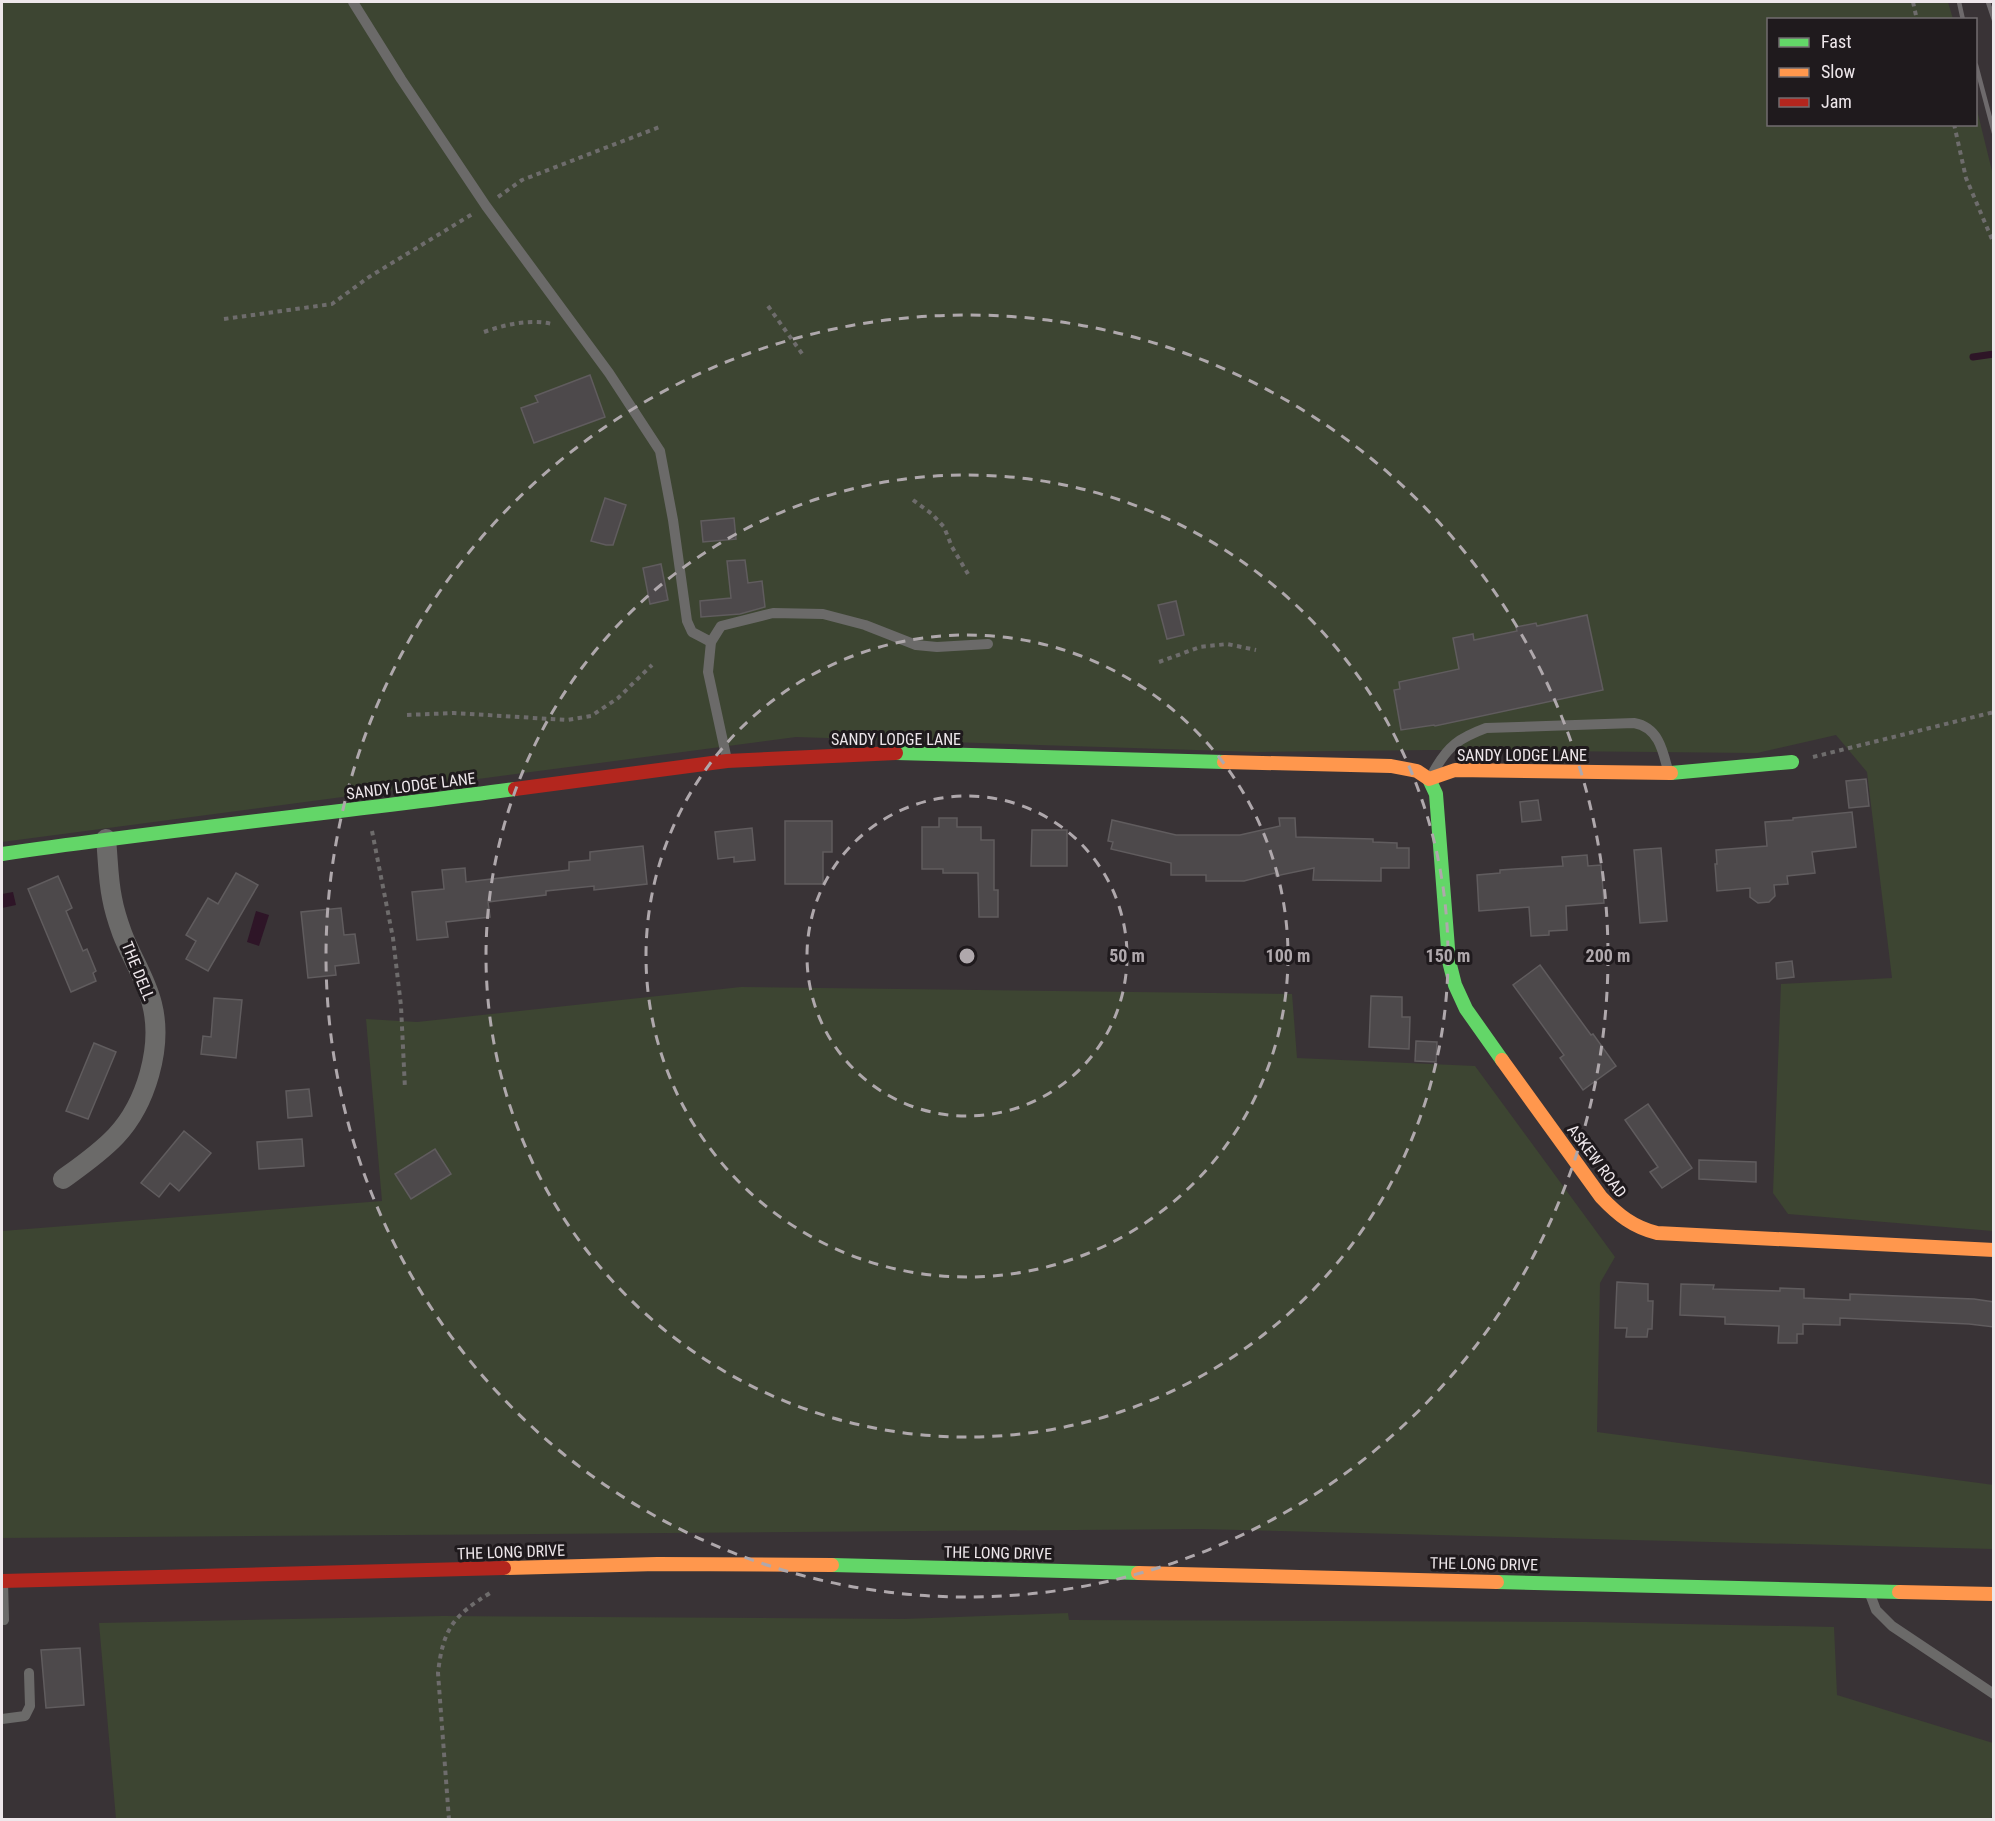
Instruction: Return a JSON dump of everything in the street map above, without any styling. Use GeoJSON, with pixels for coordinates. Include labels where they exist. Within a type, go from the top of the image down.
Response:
{"type":"FeatureCollection","features":[{"type":"Feature","properties":{"kind":"street","name":"SANDY LODGE LANE"},"geometry":{"type":"LineString","coordinates":[[2,854],[106,839],[368,809],[727,761],[877,753],[1391,766],[1417,771],[1429,778],[1467,769],[1668,773],[1792,762]]}},
{"type":"Feature","properties":{"kind":"street","name":"ASKEW ROAD"},"geometry":{"type":"LineString","coordinates":[[1429,778],[1437,794],[1449,961],[1455,985],[1466,1009],[1601,1197],[1627,1223],[1641,1229],[1680,1235],[1994,1250]]}},
{"type":"Feature","properties":{"kind":"street","name":"THE DELL"},"geometry":{"type":"LineString","coordinates":[[63,1179],[117,1136],[130,1118],[140,1099],[153,1053],[155,1028],[152,1005],[122,933],[111,896],[106,839]]}},
{"type":"Feature","properties":{"kind":"street","name":"THE LONG DRIVE"},"geometry":{"type":"LineString","coordinates":[[2,1581],[657,1564],[789,1565],[1994,1594]]}},
{"type":"Feature","properties":{"kind":"lane"},"geometry":{"type":"LineString","coordinates":[[353,2],[401,79],[486,206],[609,374],[660,451],[673,520],[687,621],[692,632],[711,642]]}},
{"type":"Feature","properties":{"kind":"lane"},"geometry":{"type":"LineString","coordinates":[[727,761],[708,672],[711,642],[721,626],[773,613],[805,612],[865,624],[916,645],[937,647],[988,644]]}},
{"type":"Feature","properties":{"kind":"lane"},"geometry":{"type":"LineString","coordinates":[[1429,778],[1452,744],[1486,728],[1634,723],[1644,724],[1652,731],[1664,751],[1668,773]]}},
{"type":"Feature","properties":{"kind":"lane"},"geometry":{"type":"LineString","coordinates":[[2,1581],[4,1620]]}},
{"type":"Feature","properties":{"kind":"lane"},"geometry":{"type":"LineString","coordinates":[[1869,1590],[1876,1610],[1892,1626],[1994,1694]]}},
{"type":"Feature","properties":{"kind":"lane"},"geometry":{"type":"LineString","coordinates":[[2,1719],[25,1716],[30,1706],[29,1673]]}},
{"type":"Feature","properties":{"kind":"path"},"geometry":{"type":"LineString","coordinates":[[1913,2],[1917,18]]}},
{"type":"Feature","properties":{"kind":"path"},"geometry":{"type":"LineString","coordinates":[[224,319],[332,304],[369,277],[486,206],[522,180],[662,126]]}},
{"type":"Feature","properties":{"kind":"path"},"geometry":{"type":"LineString","coordinates":[[1954,126],[1966,178],[1994,244]]}},
{"type":"Feature","properties":{"kind":"path"},"geometry":{"type":"LineString","coordinates":[[768,306],[803,355]]}},
{"type":"Feature","properties":{"kind":"path"},"geometry":{"type":"LineString","coordinates":[[484,332],[498,327],[537,322],[567,327],[579,332]]}},
{"type":"Feature","properties":{"kind":"path"},"geometry":{"type":"LineString","coordinates":[[913,500],[932,514],[944,527],[952,547],[968,574]]}},
{"type":"Feature","properties":{"kind":"path"},"geometry":{"type":"LineString","coordinates":[[1159,662],[1200,647],[1227,644],[1256,650]]}},
{"type":"Feature","properties":{"kind":"path"},"geometry":{"type":"LineString","coordinates":[[407,715],[453,713],[567,720],[591,716],[618,698],[652,664]]}},
{"type":"Feature","properties":{"kind":"path"},"geometry":{"type":"LineString","coordinates":[[1811,758],[1994,712]]}},
{"type":"Feature","properties":{"kind":"path"},"geometry":{"type":"LineString","coordinates":[[368,809],[393,938],[401,1006],[405,1089]]}},
{"type":"Feature","properties":{"kind":"path"},"geometry":{"type":"LineString","coordinates":[[449,1820],[438,1673],[443,1641],[460,1614],[504,1583],[510,1569]]}},
{"type":"Feature","properties":{"kind":"green space"},"geometry":{"type":"Polygon","coordinates":[[[2,2],[1948,2],[1953,18],[1767,18],[1767,126],[1977,126],[1977,110],[1993,175],[1993,1231],[1788,1214],[1773,1193],[1781,984],[1892,978],[1867,772],[1836,735],[1757,753],[1432,750],[1257,752],[796,737],[2,842],[2,2]]]}},
{"type":"Feature","properties":{"kind":"green space"},"geometry":{"type":"Polygon","coordinates":[[[741,987],[1292,994],[1297,1058],[1475,1066],[1615,1257],[1600,1283],[1597,1432],[1994,1485],[1993,1549],[1200,1529],[2,1538],[2,1231],[382,1201],[366,1019],[417,1022],[741,987]]]}},
{"type":"Feature","properties":{"kind":"green space"},"geometry":{"type":"Polygon","coordinates":[[[1068,1613],[1069,1620],[1587,1622],[1834,1627],[1837,1695],[1993,1743],[1994,1795],[1991,1819],[116,1819],[99,1623],[443,1616],[904,1619],[1068,1613]]]}},
{"type":"Feature","properties":{"kind":"shaded area"},"geometry":{"type":"Polygon","coordinates":[[[13,892],[16,905],[2,908],[2,894],[13,892]]]}},
{"type":"Feature","properties":{"kind":"shaded area"},"geometry":{"type":"Polygon","coordinates":[[[256,911],[269,915],[259,946],[247,942],[256,911]]]}},
{"type":"Feature","properties":{"kind":"building"},"geometry":{"type":"Polygon","coordinates":[[[590,375],[605,417],[534,443],[521,408],[538,402],[535,396],[590,375]]]}},
{"type":"Feature","properties":{"kind":"building"},"geometry":{"type":"Polygon","coordinates":[[[605,498],[626,505],[613,545],[591,541],[605,498]]]}},
{"type":"Feature","properties":{"kind":"building"},"geometry":{"type":"Polygon","coordinates":[[[734,518],[736,539],[703,542],[701,521],[734,518]]]}},
{"type":"Feature","properties":{"kind":"building"},"geometry":{"type":"Polygon","coordinates":[[[745,560],[748,583],[762,581],[765,607],[740,614],[701,617],[700,601],[731,598],[727,561],[745,560]]]}},
{"type":"Feature","properties":{"kind":"building"},"geometry":{"type":"Polygon","coordinates":[[[661,564],[668,600],[650,604],[643,568],[661,564]]]}},
{"type":"Feature","properties":{"kind":"building"},"geometry":{"type":"Polygon","coordinates":[[[1176,601],[1184,635],[1167,639],[1158,605],[1176,601]]]}},
{"type":"Feature","properties":{"kind":"building"},"geometry":{"type":"Polygon","coordinates":[[[1587,615],[1603,690],[1435,726],[1401,730],[1394,690],[1400,689],[1399,682],[1459,669],[1453,638],[1473,634],[1474,640],[1517,631],[1516,627],[1536,623],[1537,626],[1587,615]]]}},
{"type":"Feature","properties":{"kind":"building"},"geometry":{"type":"Polygon","coordinates":[[[1866,779],[1869,806],[1849,808],[1846,781],[1866,779]]]}},
{"type":"Feature","properties":{"kind":"building"},"geometry":{"type":"Polygon","coordinates":[[[1538,800],[1541,820],[1522,822],[1520,802],[1538,800]]]}},
{"type":"Feature","properties":{"kind":"building"},"geometry":{"type":"Polygon","coordinates":[[[1852,812],[1856,847],[1812,852],[1815,873],[1787,876],[1788,884],[1774,885],[1775,896],[1769,902],[1758,903],[1750,897],[1750,888],[1717,891],[1716,850],[1767,846],[1765,822],[1852,812]]]}},
{"type":"Feature","properties":{"kind":"building"},"geometry":{"type":"Polygon","coordinates":[[[939,818],[957,818],[957,827],[981,827],[981,840],[994,840],[994,890],[998,890],[998,917],[979,917],[978,873],[943,873],[943,869],[922,869],[922,827],[939,827],[939,818]]]}},
{"type":"Feature","properties":{"kind":"building"},"geometry":{"type":"Polygon","coordinates":[[[1279,818],[1295,818],[1296,837],[1373,839],[1373,842],[1397,843],[1397,848],[1409,848],[1409,868],[1381,868],[1381,881],[1313,880],[1314,868],[1276,876],[1275,873],[1244,881],[1206,881],[1206,875],[1171,875],[1171,863],[1111,849],[1113,842],[1108,841],[1112,820],[1176,835],[1240,835],[1280,826],[1279,818]]]}},
{"type":"Feature","properties":{"kind":"building"},"geometry":{"type":"Polygon","coordinates":[[[785,821],[832,821],[832,852],[823,852],[823,884],[785,884],[785,821]]]}},
{"type":"Feature","properties":{"kind":"building"},"geometry":{"type":"Polygon","coordinates":[[[752,828],[755,860],[734,862],[734,857],[718,859],[715,832],[752,828]]]}},
{"type":"Feature","properties":{"kind":"building"},"geometry":{"type":"Polygon","coordinates":[[[1032,830],[1067,830],[1067,866],[1031,866],[1032,830]]]}},
{"type":"Feature","properties":{"kind":"building"},"geometry":{"type":"Polygon","coordinates":[[[643,846],[647,884],[594,890],[594,886],[546,891],[546,895],[488,902],[490,917],[446,922],[448,937],[417,940],[412,892],[444,889],[442,870],[465,868],[466,882],[569,870],[569,862],[590,860],[590,852],[643,846]]]}},
{"type":"Feature","properties":{"kind":"building"},"geometry":{"type":"Polygon","coordinates":[[[1661,848],[1667,921],[1640,923],[1634,850],[1661,848]]]}},
{"type":"Feature","properties":{"kind":"building"},"geometry":{"type":"Polygon","coordinates":[[[1587,855],[1588,866],[1601,865],[1604,903],[1566,906],[1567,930],[1549,931],[1549,935],[1531,936],[1529,907],[1479,911],[1477,875],[1500,873],[1500,870],[1563,866],[1562,857],[1587,855]]]}},
{"type":"Feature","properties":{"kind":"building"},"geometry":{"type":"Polygon","coordinates":[[[236,873],[258,885],[208,971],[186,959],[196,941],[186,935],[208,898],[218,904],[236,873]]]}},
{"type":"Feature","properties":{"kind":"building"},"geometry":{"type":"Polygon","coordinates":[[[58,876],[72,908],[66,911],[83,951],[87,949],[96,971],[93,973],[96,981],[71,992],[28,889],[58,876]]]}},
{"type":"Feature","properties":{"kind":"building"},"geometry":{"type":"Polygon","coordinates":[[[341,908],[344,935],[355,934],[359,963],[335,966],[336,975],[308,978],[301,912],[341,908]]]}},
{"type":"Feature","properties":{"kind":"building"},"geometry":{"type":"Polygon","coordinates":[[[1792,961],[1794,977],[1777,979],[1776,963],[1792,961]]]}},
{"type":"Feature","properties":{"kind":"building"},"geometry":{"type":"Polygon","coordinates":[[[1540,965],[1616,1066],[1583,1090],[1560,1058],[1564,1055],[1513,985],[1540,965]]]}},
{"type":"Feature","properties":{"kind":"building"},"geometry":{"type":"Polygon","coordinates":[[[1371,996],[1402,997],[1402,1017],[1410,1017],[1409,1049],[1369,1047],[1371,996]]]}},
{"type":"Feature","properties":{"kind":"building"},"geometry":{"type":"Polygon","coordinates":[[[214,998],[242,1000],[236,1058],[201,1054],[203,1036],[211,1037],[214,998]]]}},
{"type":"Feature","properties":{"kind":"building"},"geometry":{"type":"Polygon","coordinates":[[[1416,1041],[1437,1042],[1436,1062],[1415,1061],[1416,1041]]]}},
{"type":"Feature","properties":{"kind":"building"},"geometry":{"type":"Polygon","coordinates":[[[94,1043],[116,1052],[88,1119],[66,1111],[94,1043]]]}},
{"type":"Feature","properties":{"kind":"building"},"geometry":{"type":"Polygon","coordinates":[[[309,1089],[312,1116],[288,1118],[286,1091],[309,1089]]]}},
{"type":"Feature","properties":{"kind":"building"},"geometry":{"type":"Polygon","coordinates":[[[1648,1104],[1692,1168],[1662,1188],[1650,1172],[1658,1167],[1625,1120],[1648,1104]]]}},
{"type":"Feature","properties":{"kind":"building"},"geometry":{"type":"Polygon","coordinates":[[[184,1131],[211,1153],[179,1191],[170,1183],[159,1197],[141,1183],[184,1131]]]}},
{"type":"Feature","properties":{"kind":"building"},"geometry":{"type":"Polygon","coordinates":[[[302,1139],[304,1166],[259,1169],[257,1142],[302,1139]]]}},
{"type":"Feature","properties":{"kind":"building"},"geometry":{"type":"Polygon","coordinates":[[[435,1149],[451,1174],[411,1199],[395,1174],[435,1149]]]}},
{"type":"Feature","properties":{"kind":"building"},"geometry":{"type":"Polygon","coordinates":[[[1699,1160],[1756,1162],[1756,1182],[1699,1179],[1699,1160]]]}},
{"type":"Feature","properties":{"kind":"building"},"geometry":{"type":"Polygon","coordinates":[[[1617,1282],[1648,1284],[1648,1301],[1653,1301],[1652,1329],[1648,1329],[1647,1337],[1626,1337],[1627,1328],[1615,1328],[1617,1282]]]}},
{"type":"Feature","properties":{"kind":"building"},"geometry":{"type":"Polygon","coordinates":[[[1681,1284],[1714,1285],[1713,1289],[1780,1291],[1780,1288],[1804,1289],[1804,1298],[1850,1300],[1850,1294],[1974,1299],[1994,1302],[1994,1327],[1840,1318],[1840,1325],[1803,1324],[1803,1334],[1797,1334],[1797,1343],[1778,1343],[1779,1326],[1725,1324],[1725,1317],[1680,1315],[1681,1284]]]}},
{"type":"Feature","properties":{"kind":"building"},"geometry":{"type":"Polygon","coordinates":[[[80,1648],[84,1705],[46,1708],[41,1650],[80,1648]]]}},
{"type":"Feature","properties":{"kind":"waterway"},"geometry":{"type":"LineString","coordinates":[[1973,357],[1994,354]]}},
{"type":"Feature","properties":{"kind":"railway"},"geometry":{"type":"LineString","coordinates":[[1959,2],[1963,18]]}},
{"type":"Feature","properties":{"kind":"railway"},"geometry":{"type":"LineString","coordinates":[[1988,2],[1994,20]]}},
{"type":"Feature","properties":{"kind":"railway"},"geometry":{"type":"LineString","coordinates":[[1977,69],[1994,133]]}},
{"type":"Feature","properties":{"kind":"traffic: fast"},"geometry":{"type":"LineString","coordinates":[[896,753],[1224,762]]}},
{"type":"Feature","properties":{"kind":"traffic: fast"},"geometry":{"type":"LineString","coordinates":[[1671,773],[1792,762]]}},
{"type":"Feature","properties":{"kind":"traffic: fast"},"geometry":{"type":"LineString","coordinates":[[1429,779],[1436,794],[1449,961],[1455,985],[1466,1009],[1502,1060]]}},
{"type":"Feature","properties":{"kind":"traffic: fast"},"geometry":{"type":"LineString","coordinates":[[2,854],[515,789]]}},
{"type":"Feature","properties":{"kind":"traffic: fast"},"geometry":{"type":"LineString","coordinates":[[832,1565],[1138,1573]]}},
{"type":"Feature","properties":{"kind":"traffic: fast"},"geometry":{"type":"LineString","coordinates":[[1497,1582],[1899,1592]]}},
{"type":"Feature","properties":{"kind":"traffic: slow"},"geometry":{"type":"LineString","coordinates":[[1224,762],[1391,766],[1417,771],[1429,779],[1455,770],[1671,773]]}},
{"type":"Feature","properties":{"kind":"traffic: slow"},"geometry":{"type":"LineString","coordinates":[[1502,1060],[1601,1197],[1626,1220],[1648,1230],[1657,1233],[1994,1250]]}},
{"type":"Feature","properties":{"kind":"traffic: slow"},"geometry":{"type":"LineString","coordinates":[[504,1568],[657,1564],[832,1565]]}},
{"type":"Feature","properties":{"kind":"traffic: slow"},"geometry":{"type":"LineString","coordinates":[[1138,1573],[1497,1582]]}},
{"type":"Feature","properties":{"kind":"traffic: slow"},"geometry":{"type":"LineString","coordinates":[[1899,1592],[1994,1594]]}},
{"type":"Feature","properties":{"kind":"traffic: jam"},"geometry":{"type":"LineString","coordinates":[[515,789],[727,761],[896,753]]}},
{"type":"Feature","properties":{"kind":"traffic: jam"},"geometry":{"type":"LineString","coordinates":[[2,1581],[504,1568]]}}]}
